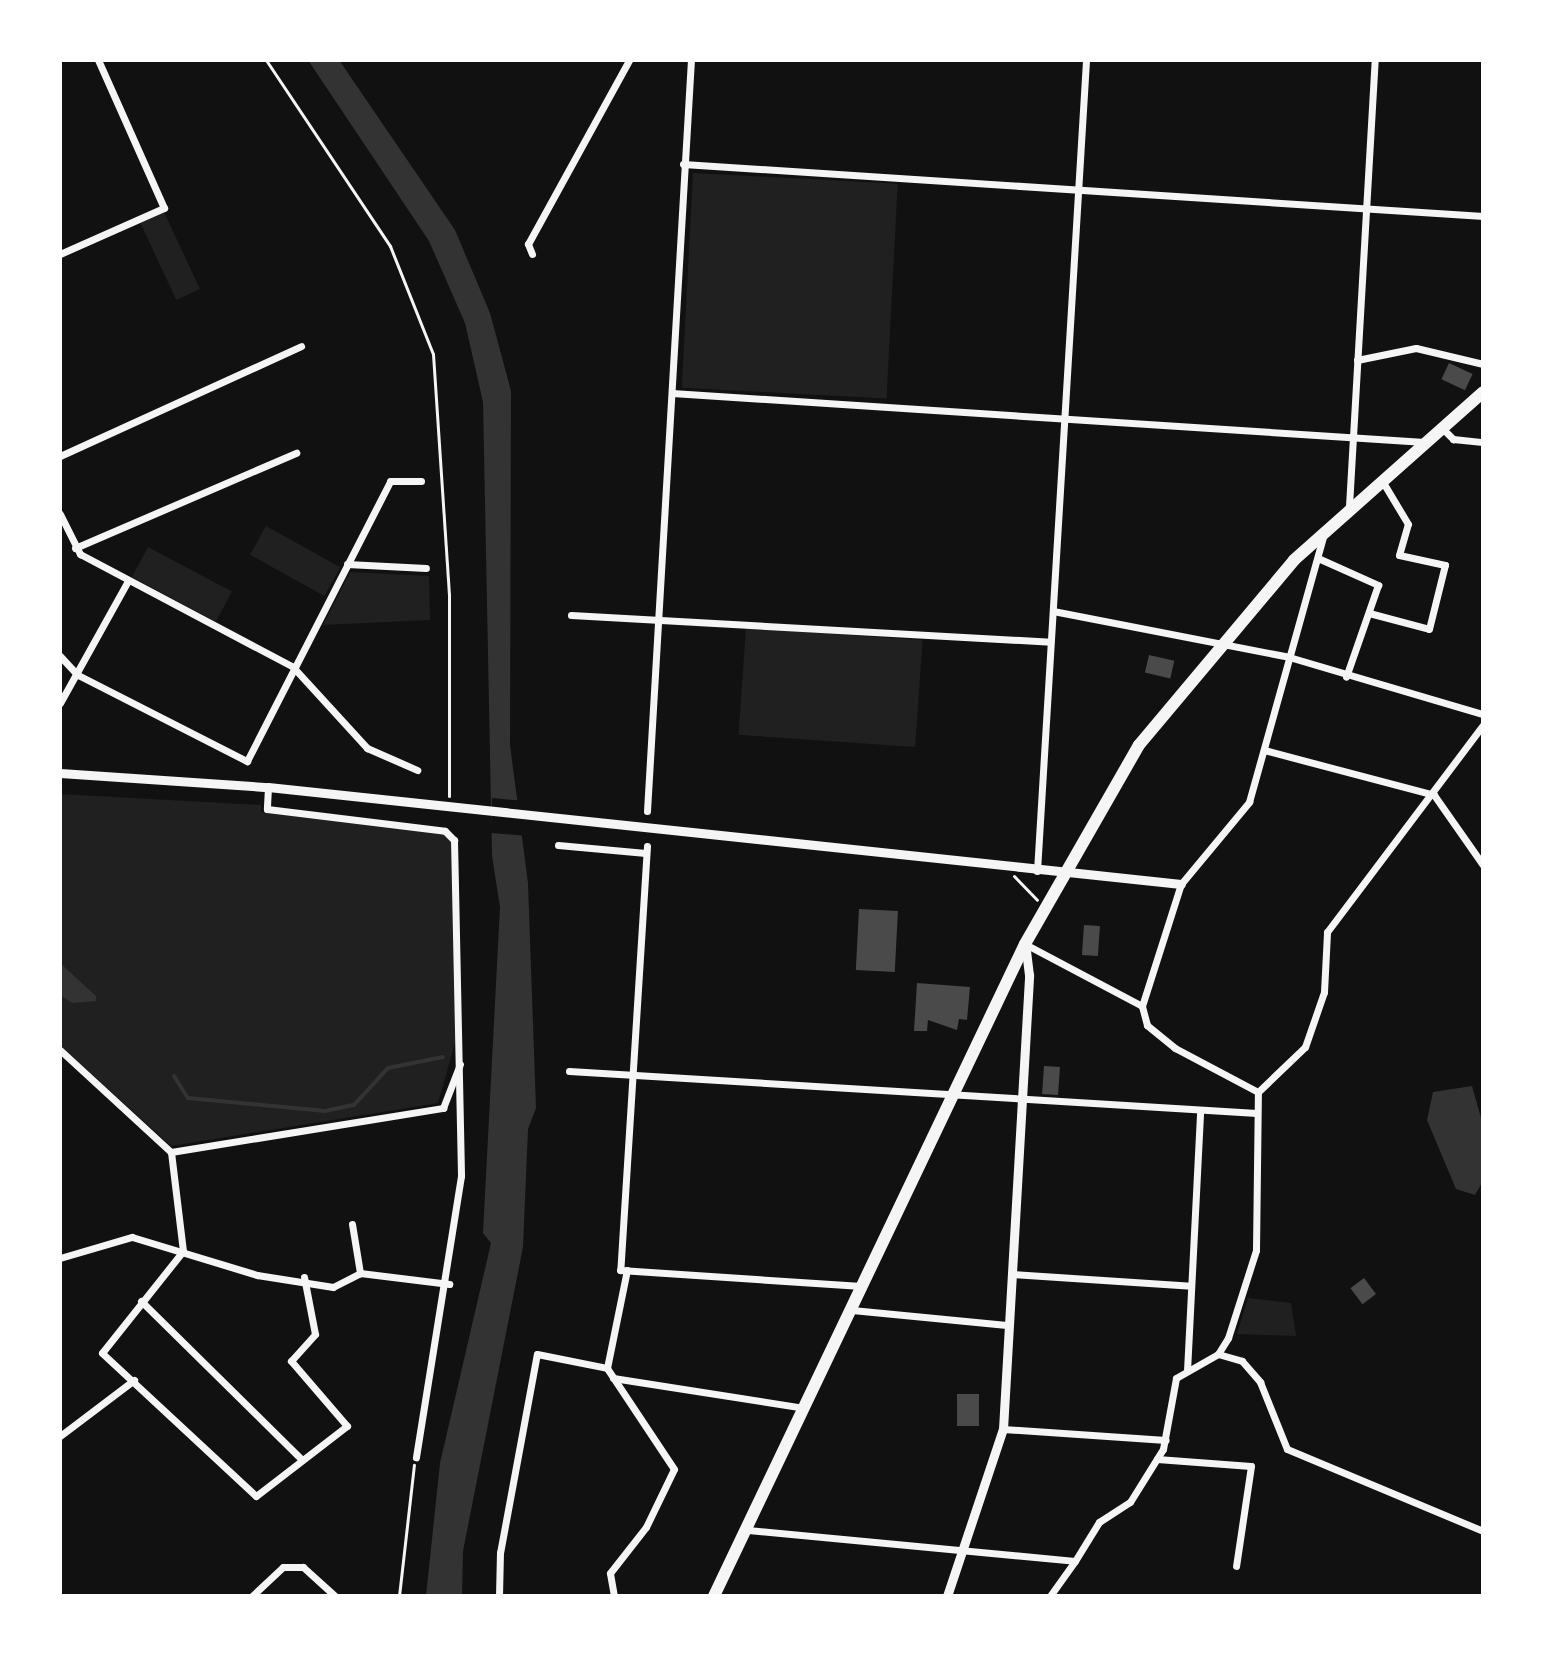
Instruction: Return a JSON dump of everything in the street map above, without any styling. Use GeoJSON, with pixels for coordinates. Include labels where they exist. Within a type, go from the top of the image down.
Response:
{"type":"FeatureCollection","features":[{"type":"Feature","properties":{"kind":"main road"},"geometry":{"type":"LineString","coordinates":[[714,1596],[806,1409],[1025,944],[1139,745],[1220,641],[1325,529],[1483,392]]}},
{"type":"Feature","properties":{"kind":"street"},"geometry":{"type":"LineString","coordinates":[[60,254],[164,208],[98,60]]}},
{"type":"Feature","properties":{"kind":"street"},"geometry":{"type":"LineString","coordinates":[[532,254],[528,244],[629,60]]}},
{"type":"Feature","properties":{"kind":"street"},"geometry":{"type":"LineString","coordinates":[[647,811],[691,60]]}},
{"type":"Feature","properties":{"kind":"street"},"geometry":{"type":"LineString","coordinates":[[1037,871],[1086,60]]}},
{"type":"Feature","properties":{"kind":"street"},"geometry":{"type":"LineString","coordinates":[[1349,506],[1375,60]]}},
{"type":"Feature","properties":{"kind":"street"},"geometry":{"type":"LineString","coordinates":[[683,164],[1483,216]]}},
{"type":"Feature","properties":{"kind":"street"},"geometry":{"type":"LineString","coordinates":[[60,456],[301,346]]}},
{"type":"Feature","properties":{"kind":"street"},"geometry":{"type":"LineString","coordinates":[[1357,360],[1416,348],[1483,364]]}},
{"type":"Feature","properties":{"kind":"street"},"geometry":{"type":"LineString","coordinates":[[672,393],[1354,434],[1424,442]]}},
{"type":"Feature","properties":{"kind":"street"},"geometry":{"type":"LineString","coordinates":[[1441,428],[1453,439],[1483,442]]}},
{"type":"Feature","properties":{"kind":"street"},"geometry":{"type":"LineString","coordinates":[[75,548],[296,453]]}},
{"type":"Feature","properties":{"kind":"street"},"geometry":{"type":"LineString","coordinates":[[1369,613],[1429,629],[1445,565],[1399,555],[1408,524],[1381,479]]}},
{"type":"Feature","properties":{"kind":"street"},"geometry":{"type":"LineString","coordinates":[[60,656],[78,675],[247,761],[390,481],[421,481]]}},
{"type":"Feature","properties":{"kind":"street"},"geometry":{"type":"LineString","coordinates":[[60,514],[75,548],[128,581],[293,667],[367,748],[417,770]]}},
{"type":"Feature","properties":{"kind":"street"},"geometry":{"type":"LineString","coordinates":[[1258,1092],[1175,1048],[1147,1025],[1142,1006],[1181,884],[1239,821],[1264,750],[1320,559],[1325,529]]}},
{"type":"Feature","properties":{"kind":"street"},"geometry":{"type":"LineString","coordinates":[[1320,559],[1378,585],[1346,677]]}},
{"type":"Feature","properties":{"kind":"street"},"geometry":{"type":"LineString","coordinates":[[347,564],[426,568]]}},
{"type":"Feature","properties":{"kind":"street"},"geometry":{"type":"LineString","coordinates":[[60,703],[128,581]]}},
{"type":"Feature","properties":{"kind":"street"},"geometry":{"type":"LineString","coordinates":[[1053,611],[1220,641],[1289,657],[1346,677],[1483,714]]}},
{"type":"Feature","properties":{"kind":"street"},"geometry":{"type":"LineString","coordinates":[[571,615],[1050,642]]}},
{"type":"Feature","properties":{"kind":"street"},"geometry":{"type":"LineString","coordinates":[[1050,1596],[1099,1522],[1130,1502],[1157,1459],[1166,1440],[1176,1378],[1218,1354],[1256,1250],[1258,1092],[1305,1047],[1320,1012],[1323,950],[1337,911],[1434,795],[1483,725]]}},
{"type":"Feature","properties":{"kind":"street"},"geometry":{"type":"LineString","coordinates":[[1264,750],[1434,795],[1483,865]]}},
{"type":"Feature","properties":{"kind":"street"},"geometry":{"type":"LineString","coordinates":[[60,773],[268,787],[1063,875],[1181,884]]}},
{"type":"Feature","properties":{"kind":"street"},"geometry":{"type":"LineString","coordinates":[[268,787],[267,809],[445,831],[454,840],[462,1060],[462,1163],[449,1284],[416,1457]]}},
{"type":"Feature","properties":{"kind":"street"},"geometry":{"type":"LineString","coordinates":[[558,845],[647,850],[621,1201],[620,1270],[863,1287]]}},
{"type":"Feature","properties":{"kind":"street"},"geometry":{"type":"LineString","coordinates":[[947,1596],[1003,1429],[1022,1102],[1025,944],[1142,1006]]}},
{"type":"Feature","properties":{"kind":"street"},"geometry":{"type":"LineString","coordinates":[[60,1050],[171,1152],[183,1251],[102,1353],[256,1496],[347,1426],[291,1361],[315,1334],[304,1277]]}},
{"type":"Feature","properties":{"kind":"street"},"geometry":{"type":"LineString","coordinates":[[171,1152],[443,1108],[462,1060]]}},
{"type":"Feature","properties":{"kind":"street"},"geometry":{"type":"LineString","coordinates":[[569,1071],[1022,1102],[1257,1113]]}},
{"type":"Feature","properties":{"kind":"street"},"geometry":{"type":"LineString","coordinates":[[1187,1371],[1200,1110]]}},
{"type":"Feature","properties":{"kind":"street"},"geometry":{"type":"LineString","coordinates":[[352,1224],[360,1273]]}},
{"type":"Feature","properties":{"kind":"street"},"geometry":{"type":"LineString","coordinates":[[60,1258],[132,1237],[257,1275],[304,1277],[333,1287],[360,1273],[449,1284]]}},
{"type":"Feature","properties":{"kind":"street"},"geometry":{"type":"LineString","coordinates":[[614,1596],[610,1573],[646,1527],[674,1469],[607,1368],[627,1270]]}},
{"type":"Feature","properties":{"kind":"street"},"geometry":{"type":"LineString","coordinates":[[1012,1274],[1191,1286]]}},
{"type":"Feature","properties":{"kind":"street"},"geometry":{"type":"LineString","coordinates":[[141,1301],[302,1460]]}},
{"type":"Feature","properties":{"kind":"street"},"geometry":{"type":"LineString","coordinates":[[852,1310],[1009,1325]]}},
{"type":"Feature","properties":{"kind":"street"},"geometry":{"type":"LineString","coordinates":[[499,1596],[500,1553],[537,1354],[607,1368]]}},
{"type":"Feature","properties":{"kind":"street"},"geometry":{"type":"LineString","coordinates":[[1218,1354],[1242,1361],[1260,1382],[1287,1449],[1483,1531]]}},
{"type":"Feature","properties":{"kind":"street"},"geometry":{"type":"LineString","coordinates":[[613,1378],[806,1409]]}},
{"type":"Feature","properties":{"kind":"street"},"geometry":{"type":"LineString","coordinates":[[60,1436],[134,1380]]}},
{"type":"Feature","properties":{"kind":"street"},"geometry":{"type":"LineString","coordinates":[[1003,1429],[1166,1440]]}},
{"type":"Feature","properties":{"kind":"street"},"geometry":{"type":"LineString","coordinates":[[1157,1459],[1251,1466],[1236,1566]]}},
{"type":"Feature","properties":{"kind":"street"},"geometry":{"type":"LineString","coordinates":[[748,1530],[1075,1561]]}},
{"type":"Feature","properties":{"kind":"street"},"geometry":{"type":"LineString","coordinates":[[252,1596],[283,1567],[303,1567],[335,1596]]}},
{"type":"Feature","properties":{"kind":"path"},"geometry":{"type":"LineString","coordinates":[[266,60],[390,246],[433,354],[449,594],[449,796]]}},
{"type":"Feature","properties":{"kind":"path"},"geometry":{"type":"LineString","coordinates":[[1014,868],[1013,881],[1046,908]]}},
{"type":"Feature","properties":{"kind":"path"},"geometry":{"type":"LineString","coordinates":[[399,1596],[400,1538],[416,1457]]}},
{"type":"Feature","properties":{"kind":"shaded area"},"geometry":{"type":"Polygon","coordinates":[[[308,60],[339,60],[455,230],[490,313],[511,391],[510,745],[528,883],[536,1108],[528,1129],[523,1247],[463,1551],[462,1596],[426,1596],[440,1463],[491,1243],[483,1233],[500,907],[492,856],[483,402],[465,323],[429,241],[308,60]]]}},
{"type":"Feature","properties":{"kind":"shaded area"},"geometry":{"type":"Polygon","coordinates":[[[693,173],[898,184],[886,398],[682,388],[693,173]]]}},
{"type":"Feature","properties":{"kind":"shaded area"},"geometry":{"type":"Polygon","coordinates":[[[164,212],[200,289],[176,300],[140,223],[164,212]]]}},
{"type":"Feature","properties":{"kind":"shaded area"},"geometry":{"type":"Polygon","coordinates":[[[266,526],[340,567],[324,596],[250,555],[266,526]]]}},
{"type":"Feature","properties":{"kind":"shaded area"},"geometry":{"type":"Polygon","coordinates":[[[148,547],[232,592],[216,622],[132,577],[148,547]]]}},
{"type":"Feature","properties":{"kind":"shaded area"},"geometry":{"type":"Polygon","coordinates":[[[350,572],[429,576],[430,620],[323,625],[350,572]]]}},
{"type":"Feature","properties":{"kind":"shaded area"},"geometry":{"type":"Polygon","coordinates":[[[746,628],[923,640],[915,747],[739,735],[746,628]]]}},
{"type":"Feature","properties":{"kind":"shaded area"},"geometry":{"type":"Polygon","coordinates":[[[60,794],[261,805],[261,812],[443,834],[451,842],[455,1043],[438,1103],[171,1146],[60,1045],[60,794]]]}},
{"type":"Feature","properties":{"kind":"shaded area"},"geometry":{"type":"Polygon","coordinates":[[[60,963],[96,996],[96,1001],[72,1003],[60,995],[60,963]]]}},
{"type":"Feature","properties":{"kind":"shaded area"},"geometry":{"type":"Polygon","coordinates":[[[1472,1086],[1483,1125],[1483,1181],[1475,1195],[1456,1189],[1427,1120],[1433,1092],[1472,1086]]]}},
{"type":"Feature","properties":{"kind":"shaded area"},"geometry":{"type":"Polygon","coordinates":[[[1248,1298],[1291,1303],[1296,1336],[1237,1334],[1248,1298]]]}},
{"type":"Feature","properties":{"kind":"pier"},"geometry":{"type":"Polygon","coordinates":[[[492,798],[525,801],[529,836],[491,833],[492,798]]]}},
{"type":"Feature","properties":{"kind":"building"},"geometry":{"type":"Polygon","coordinates":[[[1449,363],[1473,374],[1465,390],[1441,379],[1449,363]]]}},
{"type":"Feature","properties":{"kind":"building"},"geometry":{"type":"Polygon","coordinates":[[[1149,655],[1174,661],[1170,678],[1145,673],[1149,655]]]}},
{"type":"Feature","properties":{"kind":"building"},"geometry":{"type":"Polygon","coordinates":[[[859,909],[898,911],[895,972],[856,970],[859,909]]]}},
{"type":"Feature","properties":{"kind":"building"},"geometry":{"type":"Polygon","coordinates":[[[1084,925],[1100,926],[1098,956],[1082,955],[1084,925]]]}},
{"type":"Feature","properties":{"kind":"building"},"geometry":{"type":"Polygon","coordinates":[[[917,983],[970,987],[967,1020],[959,1019],[957,1030],[928,1020],[927,1031],[914,1031],[917,983]]]}},
{"type":"Feature","properties":{"kind":"building"},"geometry":{"type":"Polygon","coordinates":[[[1044,1066],[1060,1067],[1058,1095],[1042,1094],[1044,1066]]]}},
{"type":"Feature","properties":{"kind":"building"},"geometry":{"type":"Polygon","coordinates":[[[1364,1278],[1376,1294],[1362,1304],[1350,1288],[1364,1278]]]}},
{"type":"Feature","properties":{"kind":"building"},"geometry":{"type":"Polygon","coordinates":[[[957,1394],[979,1394],[979,1426],[957,1426],[957,1394]]]}},
{"type":"Feature","properties":{"kind":"waterway"},"geometry":{"type":"LineString","coordinates":[[174,1076],[188,1098],[325,1111],[354,1105],[388,1068],[443,1057]]}}]}
